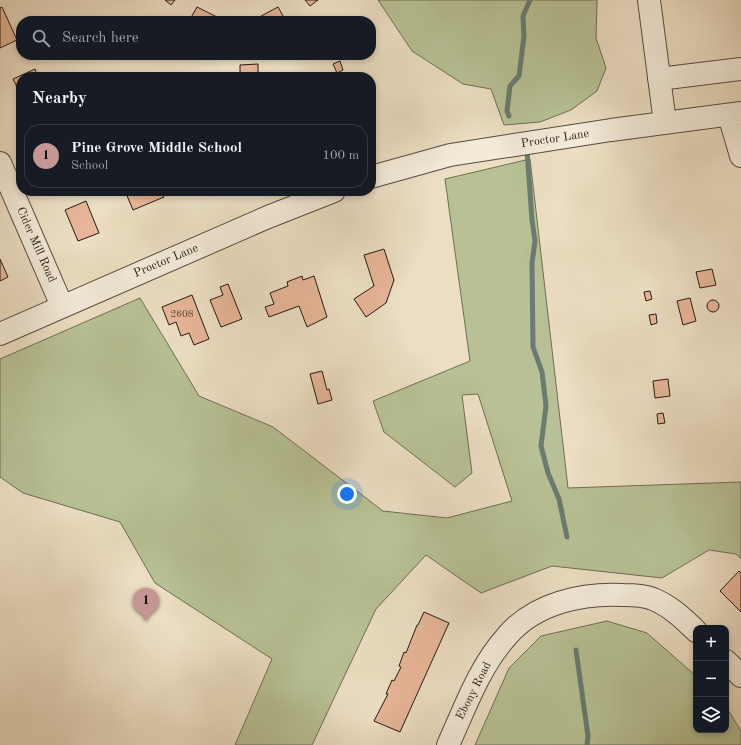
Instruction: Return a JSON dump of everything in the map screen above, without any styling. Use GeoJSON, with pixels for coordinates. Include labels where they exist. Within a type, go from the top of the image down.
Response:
{"type":"FeatureCollection","features":[{"type":"Feature","properties":{"kind":"street"},"geometry":{"type":"LineString","coordinates":[[649,0],[665,123]]}},
{"type":"Feature","properties":{"kind":"street"},"geometry":{"type":"LineString","coordinates":[[659,79],[741,69]]}},
{"type":"Feature","properties":{"kind":"street"},"geometry":{"type":"LineString","coordinates":[[735,114],[741,156]]}},
{"type":"Feature","properties":{"kind":"street","name":"Proctor Lane"},"geometry":{"type":"LineString","coordinates":[[376,176],[450,155],[735,114]]}},
{"type":"Feature","properties":{"kind":"street","name":"Cider Mill Road"},"geometry":{"type":"LineString","coordinates":[[0,162],[62,306]]}},
{"type":"Feature","properties":{"kind":"street","name":"Proctor Lane"},"geometry":{"type":"LineString","coordinates":[[0,334],[261,220],[321,196]]}},
{"type":"Feature","properties":{"kind":"street","name":"Ebony Road"},"geometry":{"type":"LineString","coordinates":[[448,745],[481,672],[507,635],[539,611],[571,598],[612,594],[635,596],[651,598],[670,608],[693,628]]}},
{"type":"Feature","properties":{"kind":"street"},"geometry":{"type":"LineString","coordinates":[[729,664],[741,676]]}},
{"type":"Feature","properties":{"kind":"green space"},"geometry":{"type":"Polygon","coordinates":[[[378,0],[597,0],[596,38],[606,68],[597,91],[571,110],[540,122],[504,125],[491,89],[463,84],[412,51],[378,0]]]}},
{"type":"Feature","properties":{"kind":"green space"},"geometry":{"type":"Polygon","coordinates":[[[530,159],[568,488],[741,482],[741,559],[736,554],[709,550],[662,578],[552,566],[481,593],[426,555],[376,609],[312,745],[235,745],[272,659],[155,583],[120,522],[23,493],[0,477],[0,359],[140,298],[199,396],[273,427],[383,511],[447,518],[512,501],[478,394],[462,395],[472,473],[455,487],[384,432],[373,401],[470,361],[445,179],[530,159]]]}},
{"type":"Feature","properties":{"kind":"green space"},"geometry":{"type":"Polygon","coordinates":[[[607,621],[647,633],[693,673],[693,733],[729,733],[729,712],[741,731],[741,745],[475,745],[509,668],[541,636],[607,621]]]}},
{"type":"Feature","properties":{"kind":"building"},"geometry":{"type":"Polygon","coordinates":[[[165,0],[175,0],[171,5],[165,0]]]}},
{"type":"Feature","properties":{"kind":"building"},"geometry":{"type":"Polygon","coordinates":[[[305,0],[318,0],[310,6],[305,0]]]}},
{"type":"Feature","properties":{"kind":"building"},"geometry":{"type":"Polygon","coordinates":[[[2,7],[16,40],[0,48],[0,8],[2,7]]]}},
{"type":"Feature","properties":{"kind":"building"},"geometry":{"type":"Polygon","coordinates":[[[197,7],[215,16],[192,16],[197,7]]]}},
{"type":"Feature","properties":{"kind":"building"},"geometry":{"type":"Polygon","coordinates":[[[278,7],[283,16],[261,16],[278,7]]]}},
{"type":"Feature","properties":{"kind":"building"},"geometry":{"type":"Polygon","coordinates":[[[340,61],[343,70],[337,72],[333,64],[340,61]]]}},
{"type":"Feature","properties":{"kind":"building"},"geometry":{"type":"Polygon","coordinates":[[[258,64],[258,72],[240,72],[240,65],[258,64]]]}},
{"type":"Feature","properties":{"kind":"building"},"geometry":{"type":"Polygon","coordinates":[[[35,69],[36,72],[28,72],[35,69]]]}},
{"type":"Feature","properties":{"kind":"building"},"geometry":{"type":"Polygon","coordinates":[[[16,78],[16,85],[13,79],[16,78]]]}},
{"type":"Feature","properties":{"kind":"building"},"geometry":{"type":"Polygon","coordinates":[[[127,196],[164,197],[133,210],[127,196]]]}},
{"type":"Feature","properties":{"kind":"building"},"geometry":{"type":"Polygon","coordinates":[[[86,201],[99,233],[78,241],[65,210],[86,201]]]}},
{"type":"Feature","properties":{"kind":"building"},"geometry":{"type":"Polygon","coordinates":[[[384,249],[394,280],[386,303],[366,317],[354,299],[374,286],[364,255],[384,249]]]}},
{"type":"Feature","properties":{"kind":"building"},"geometry":{"type":"Polygon","coordinates":[[[0,259],[8,277],[0,281],[0,259]]]}},
{"type":"Feature","properties":{"kind":"building"},"geometry":{"type":"Polygon","coordinates":[[[712,269],[716,285],[700,288],[696,272],[712,269]]]}},
{"type":"Feature","properties":{"kind":"building"},"geometry":{"type":"Polygon","coordinates":[[[302,276],[303,280],[314,276],[327,317],[307,327],[299,306],[269,317],[265,307],[274,304],[270,293],[288,286],[287,282],[302,276]]]}},
{"type":"Feature","properties":{"kind":"building"},"geometry":{"type":"Polygon","coordinates":[[[228,284],[242,319],[221,327],[210,300],[223,295],[220,287],[228,284]]]}},
{"type":"Feature","properties":{"kind":"building"},"geometry":{"type":"Polygon","coordinates":[[[650,291],[652,299],[646,301],[644,292],[650,291]]]}},
{"type":"Feature","properties":{"kind":"building"},"geometry":{"type":"Polygon","coordinates":[[[192,295],[209,339],[194,345],[189,333],[181,336],[176,322],[169,325],[162,307],[192,295]]]}},
{"type":"Feature","properties":{"kind":"building"},"geometry":{"type":"Polygon","coordinates":[[[690,298],[696,321],[683,325],[677,301],[690,298]]]}},
{"type":"Feature","properties":{"kind":"building"},"geometry":{"type":"Polygon","coordinates":[[[711,300],[715,300],[719,306],[715,312],[711,312],[707,308],[707,304],[711,300]]]}},
{"type":"Feature","properties":{"kind":"building"},"geometry":{"type":"Polygon","coordinates":[[[656,314],[657,323],[651,325],[649,315],[656,314]]]}},
{"type":"Feature","properties":{"kind":"building"},"geometry":{"type":"Polygon","coordinates":[[[322,371],[327,390],[329,389],[332,400],[318,404],[310,374],[322,371]]]}},
{"type":"Feature","properties":{"kind":"building"},"geometry":{"type":"Polygon","coordinates":[[[668,379],[670,396],[655,398],[653,381],[668,379]]]}},
{"type":"Feature","properties":{"kind":"building"},"geometry":{"type":"Polygon","coordinates":[[[663,413],[665,423],[658,424],[657,414],[663,413]]]}},
{"type":"Feature","properties":{"kind":"building"},"geometry":{"type":"Polygon","coordinates":[[[739,571],[741,573],[741,612],[720,591],[739,571]]]}},
{"type":"Feature","properties":{"kind":"building"},"geometry":{"type":"Polygon","coordinates":[[[424,612],[449,623],[400,732],[374,721],[388,694],[386,694],[392,680],[394,681],[401,667],[399,666],[404,652],[406,653],[424,612]]]}},
{"type":"Feature","properties":{"kind":"waterway"},"geometry":{"type":"LineString","coordinates":[[509,116],[507,111],[510,86],[519,76],[524,36],[523,16],[530,0]]}},
{"type":"Feature","properties":{"kind":"waterway"},"geometry":{"type":"LineString","coordinates":[[527,151],[535,241],[532,263],[533,347],[542,372],[546,406],[541,446],[548,473],[559,499],[567,537]]}},
{"type":"Feature","properties":{"kind":"waterway"},"geometry":{"type":"LineString","coordinates":[[576,650],[588,736],[587,745]]}},
{"type":"Feature","properties":{"kind":"place","name":"Pine Grove Middle School"},"geometry":{"type":"Point","coordinates":[146,621]}}]}
